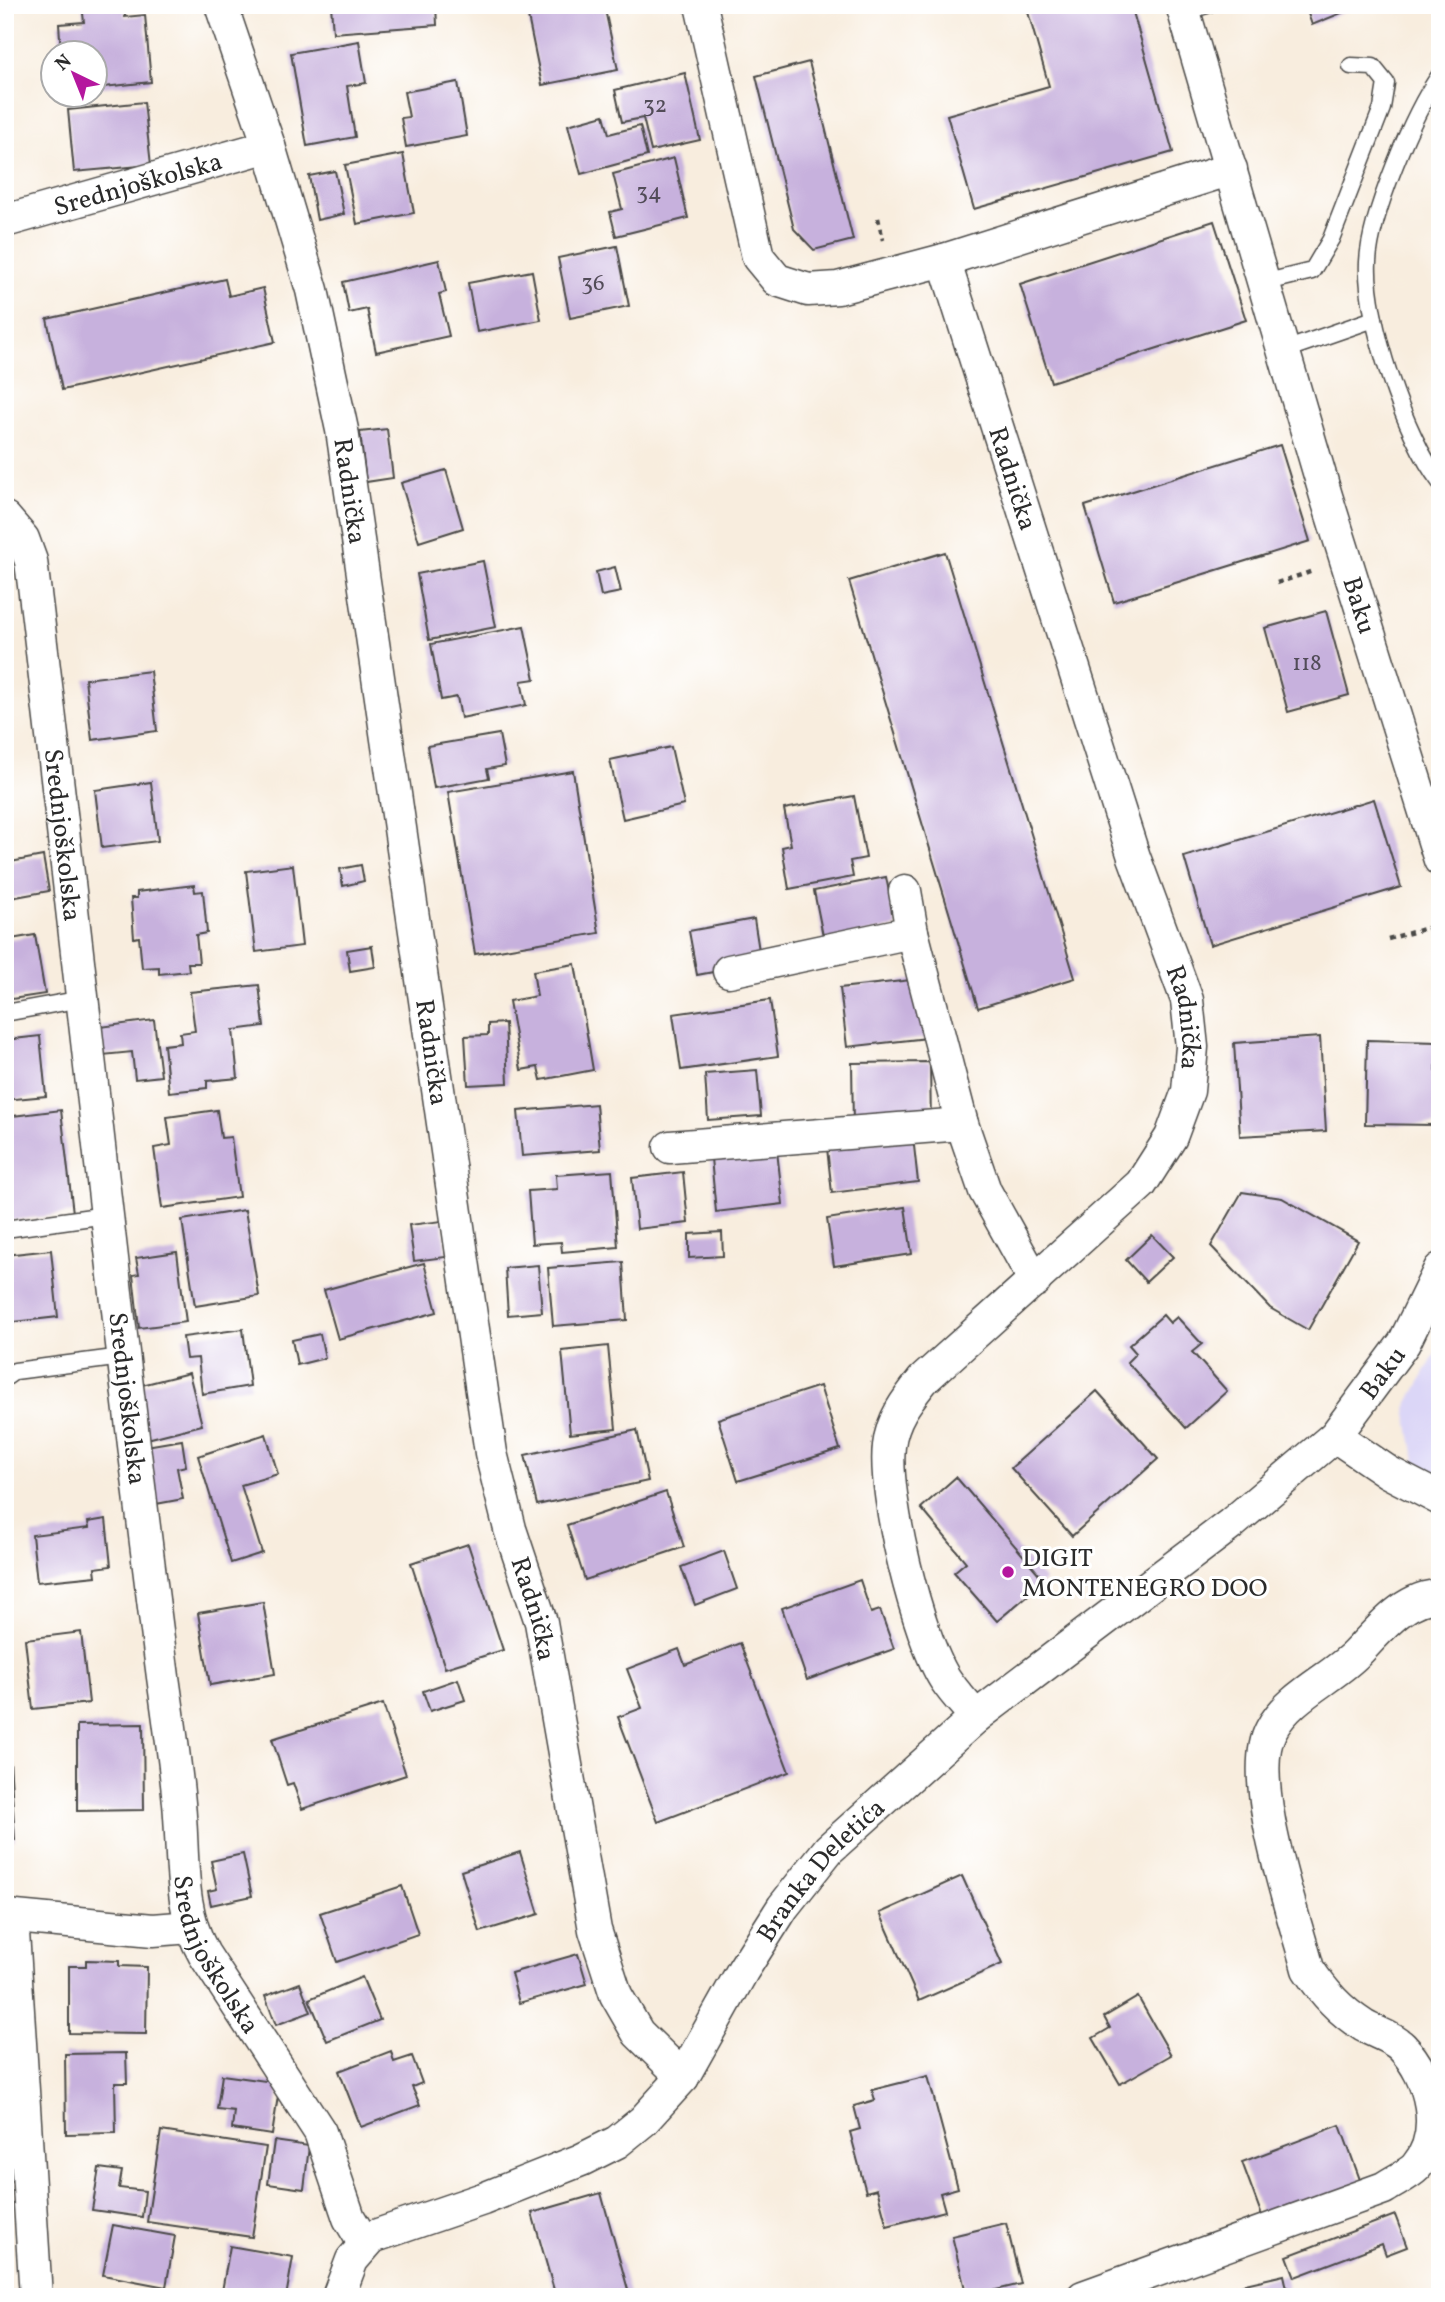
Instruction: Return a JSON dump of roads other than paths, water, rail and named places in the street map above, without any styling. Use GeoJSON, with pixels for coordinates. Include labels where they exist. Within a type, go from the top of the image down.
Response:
{"type":"FeatureCollection","features":[{"type":"Feature","properties":{"kind":"street","name":"Radnička"},"geometry":{"type":"LineString","coordinates":[[221,5],[270,146],[312,290],[342,430],[491,1453],[510,1529],[541,1622],[595,1930],[616,1994],[638,2033],[683,2077]]}},
{"type":"Feature","properties":{"kind":"street"},"geometry":{"type":"LineString","coordinates":[[701,5],[758,257],[777,280],[808,290],[838,288],[944,260],[1231,169]]}},
{"type":"Feature","properties":{"kind":"street","name":"Baku"},"geometry":{"type":"LineString","coordinates":[[1191,7],[1231,169],[1263,283],[1440,860]]}},
{"type":"Feature","properties":{"kind":"street","name":"Srednjoškolska"},"geometry":{"type":"LineString","coordinates":[[5,221],[270,146]]}},
{"type":"Feature","properties":{"kind":"street","name":"Radnička"},"geometry":{"type":"LineString","coordinates":[[944,260],[1134,857],[1187,1000],[1192,1047],[1188,1091],[1171,1137],[1141,1184],[923,1380],[900,1409],[889,1445],[889,1498],[927,1642],[945,1679],[976,1717]]}},
{"type":"Feature","properties":{"kind":"street","name":"Srednjoškolska"},"geometry":{"type":"LineString","coordinates":[[5,519],[23,538],[31,561],[122,1357],[177,1790],[186,1906],[191,1927],[204,1954],[320,2132],[349,2218],[364,2243]]}},
{"type":"Feature","properties":{"kind":"street"},"geometry":{"type":"LineString","coordinates":[[905,891],[912,932],[961,1124],[985,1191],[1035,1281]]}},
{"type":"Feature","properties":{"kind":"street"},"geometry":{"type":"LineString","coordinates":[[729,971],[912,932]]}},
{"type":"Feature","properties":{"kind":"street"},"geometry":{"type":"LineString","coordinates":[[670,1147],[961,1124]]}},
{"type":"Feature","properties":{"kind":"street","name":"Baku"},"geometry":{"type":"LineString","coordinates":[[1335,1436],[1404,1343],[1440,1269]]}},
{"type":"Feature","properties":{"kind":"street"},"geometry":{"type":"LineString","coordinates":[[1335,1436],[1388,1472],[1440,1499]]}},
{"type":"Feature","properties":{"kind":"street","name":"Branka Deletića"},"geometry":{"type":"LineString","coordinates":[[364,2243],[381,2232],[483,2199],[617,2142],[643,2121],[683,2077],[743,1970],[783,1907],[822,1858],[976,1717],[1231,1524],[1335,1436]]}},
{"type":"Feature","properties":{"kind":"street"},"geometry":{"type":"LineString","coordinates":[[1083,2297],[1384,2188],[1416,2167],[1432,2143],[1434,2110],[1424,2075],[1400,2045],[1342,2010],[1323,1993],[1308,1969],[1264,1798],[1262,1759],[1271,1730],[1289,1707],[1349,1661],[1401,1610],[1420,1598],[1440,1596]]}},
{"type":"Feature","properties":{"kind":"street"},"geometry":{"type":"LineString","coordinates":[[36,2297],[9,1916],[153,1930],[191,1927]]}},
{"type":"Feature","properties":{"kind":"street"},"geometry":{"type":"LineString","coordinates":[[338,2297],[352,2260],[364,2243]]}},
{"type":"Feature","properties":{"kind":"lane"},"geometry":{"type":"LineString","coordinates":[[1263,283],[1312,271],[1331,239],[1382,108],[1385,83],[1373,67],[1351,66]]}},
{"type":"Feature","properties":{"kind":"lane"},"geometry":{"type":"LineString","coordinates":[[1440,75],[1408,138],[1379,212],[1368,260],[1374,319],[1406,425],[1425,463],[1440,482]]}},
{"type":"Feature","properties":{"kind":"lane"},"geometry":{"type":"LineString","coordinates":[[1283,351],[1374,319]]}},
{"type":"Feature","properties":{"kind":"lane"},"geometry":{"type":"LineString","coordinates":[[5,1013],[82,999]]}},
{"type":"Feature","properties":{"kind":"lane"},"geometry":{"type":"LineString","coordinates":[[5,1229],[106,1215]]}},
{"type":"Feature","properties":{"kind":"lane"},"geometry":{"type":"LineString","coordinates":[[5,1378],[15,1371],[122,1357]]}},
{"type":"Feature","properties":{"kind":"place","name":"DIGIT MONTENEGRO DOO"},"geometry":{"type":"Point","coordinates":[1008,1572]}}]}
